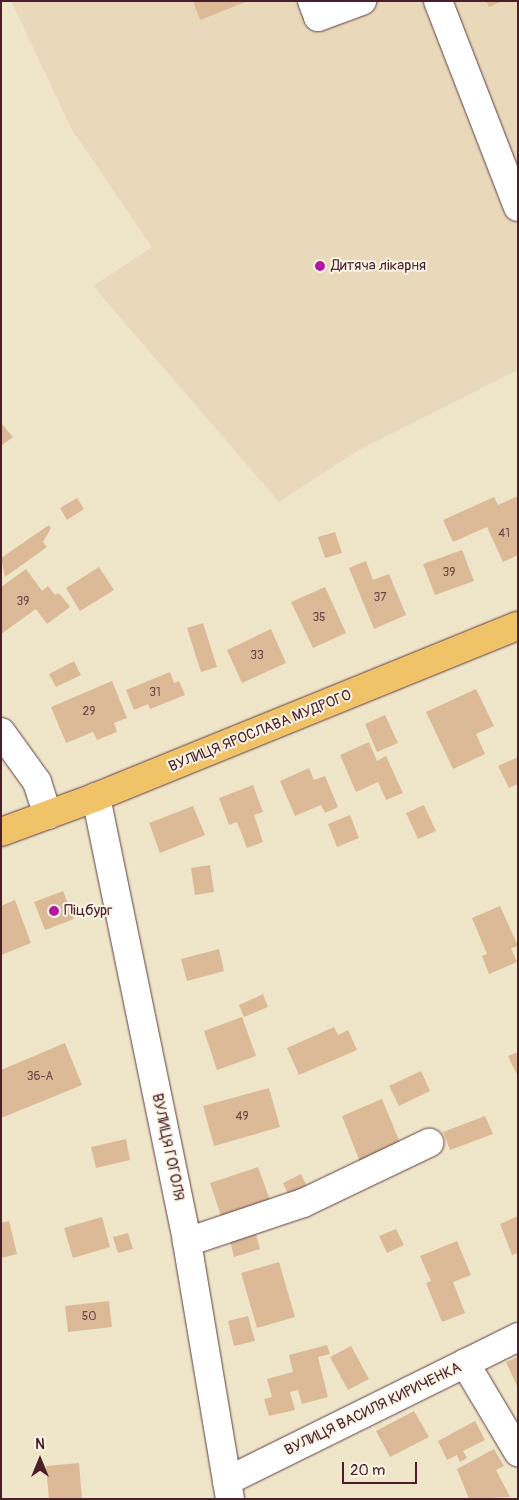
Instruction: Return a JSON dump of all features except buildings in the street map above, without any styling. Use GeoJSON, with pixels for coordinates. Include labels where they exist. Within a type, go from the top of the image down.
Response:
{"type":"FeatureCollection","features":[{"type":"Feature","properties":{"kind":"main road","name":"ВУЛИЦЯ ЯРОСЛАВА МУДРОГО"},"geometry":{"type":"LineString","coordinates":[[1,832],[96,798],[518,626]]}},
{"type":"Feature","properties":{"kind":"street"},"geometry":{"type":"LineString","coordinates":[[312,1],[318,17],[362,1]]}},
{"type":"Feature","properties":{"kind":"street"},"geometry":{"type":"LineString","coordinates":[[438,1],[518,207]]}},
{"type":"Feature","properties":{"kind":"street"},"geometry":{"type":"LineString","coordinates":[[1,732],[36,782],[48,815]]}},
{"type":"Feature","properties":{"kind":"street","name":"ВУЛИЦЯ ГОГОЛЯ"},"geometry":{"type":"LineString","coordinates":[[96,798],[187,1242],[229,1490]]}},
{"type":"Feature","properties":{"kind":"street"},"geometry":{"type":"LineString","coordinates":[[187,1242],[303,1203],[428,1143]]}},
{"type":"Feature","properties":{"kind":"street","name":"ВУЛИЦЯ ВАСИЛЯ КИРИЧЕНКА"},"geometry":{"type":"LineString","coordinates":[[229,1490],[465,1363],[518,1337]]}},
{"type":"Feature","properties":{"kind":"street"},"geometry":{"type":"LineString","coordinates":[[465,1363],[518,1452]]}},
{"type":"Feature","properties":{"kind":"shaded area","name":"Дитяча лікарня"},"geometry":{"type":"Polygon","coordinates":[[[11,1],[518,1],[518,370],[359,450],[279,502],[93,286],[152,247],[72,130],[11,1]]]}},
{"type":"Feature","properties":{"kind":"place","name":"Дитяча лікарня"},"geometry":{"type":"Point","coordinates":[320,266]}},
{"type":"Feature","properties":{"kind":"place","name":"Піцбург"},"geometry":{"type":"Point","coordinates":[54,911]}}]}
